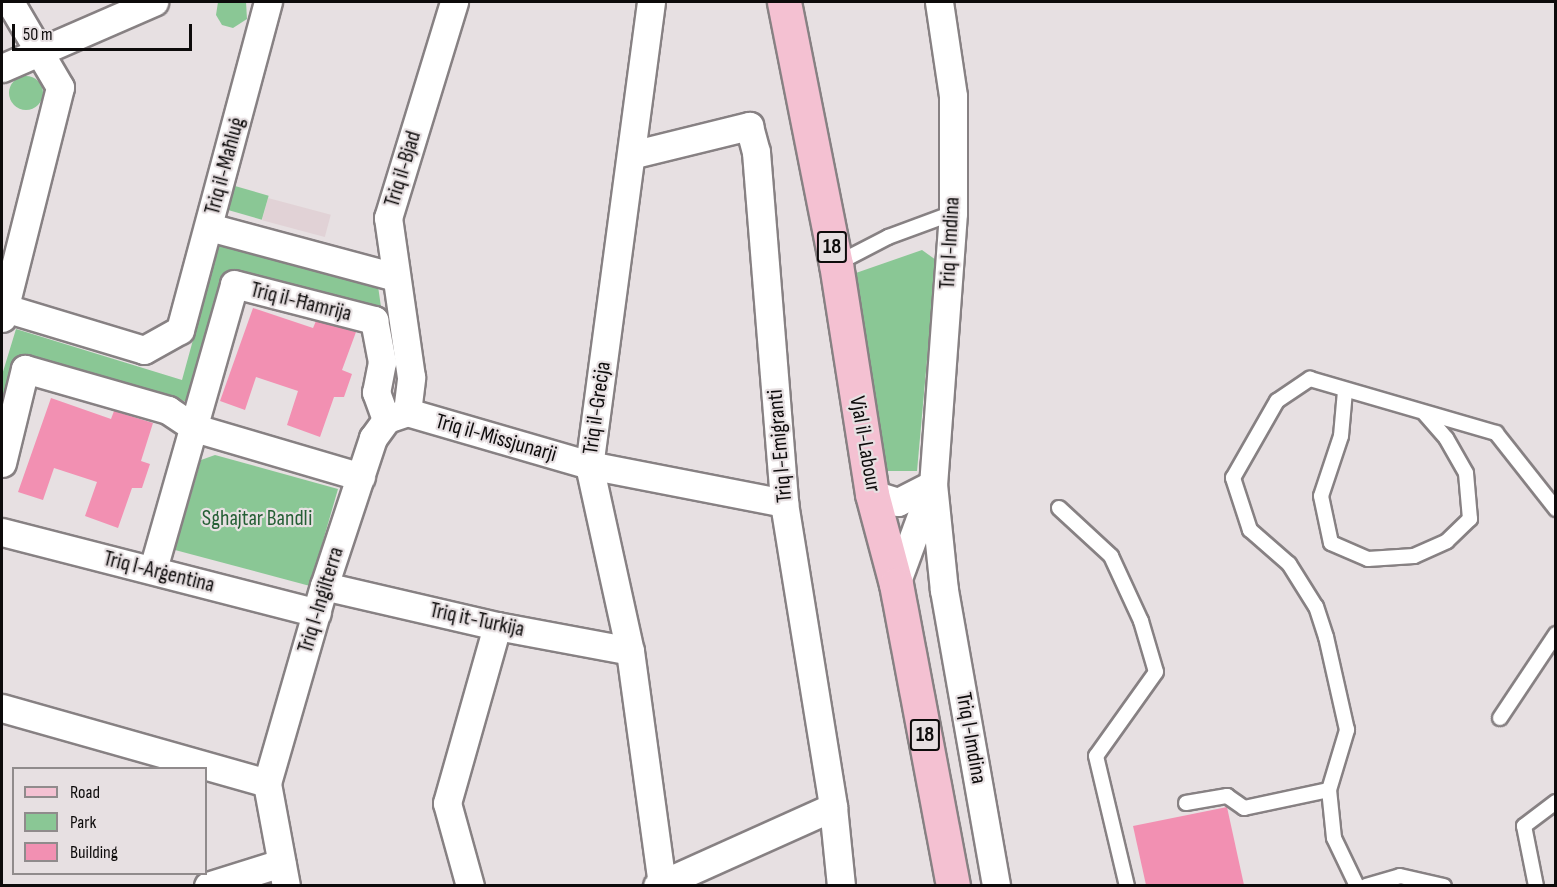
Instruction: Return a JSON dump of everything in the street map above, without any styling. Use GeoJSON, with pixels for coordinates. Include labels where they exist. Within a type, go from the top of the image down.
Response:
{"type":"FeatureCollection","features":[{"type":"Feature","properties":{"kind":"main road","name":"Vjal il-Labour"},"geometry":{"type":"LineString","coordinates":[[784,2],[836,264],[872,494],[896,584],[953,885]]}},
{"type":"Feature","properties":{"kind":"street"},"geometry":{"type":"LineString","coordinates":[[3,313],[60,87],[10,2]]}},
{"type":"Feature","properties":{"kind":"street"},"geometry":{"type":"LineString","coordinates":[[2,68],[154,2]]}},
{"type":"Feature","properties":{"kind":"street","name":"Triq il-Maħluġ"},"geometry":{"type":"LineString","coordinates":[[3,313],[144,350],[180,330],[268,2]]}},
{"type":"Feature","properties":{"kind":"street","name":"Triq il-Bjad"},"geometry":{"type":"LineString","coordinates":[[396,416],[411,377],[388,218],[454,2]]}},
{"type":"Feature","properties":{"kind":"street","name":"Triq il-Greċja"},"geometry":{"type":"LineString","coordinates":[[651,2],[589,465],[630,651],[659,884]]}},
{"type":"Feature","properties":{"kind":"street","name":"Triq l-Imdina"},"geometry":{"type":"LineString","coordinates":[[939,2],[953,96],[953,213],[933,484],[944,590],[996,885]]}},
{"type":"Feature","properties":{"kind":"street","name":"Triq l-Emigranti"},"geometry":{"type":"LineString","coordinates":[[632,155],[749,126],[756,152],[784,503],[833,807],[841,885]]}},
{"type":"Feature","properties":{"kind":"street"},"geometry":{"type":"LineString","coordinates":[[209,227],[395,277]]}},
{"type":"Feature","properties":{"kind":"street","name":"Triq il-Ħamrija"},"geometry":{"type":"LineString","coordinates":[[153,569],[195,428],[234,284],[374,320],[382,362],[376,392],[396,416]]}},
{"type":"Feature","properties":{"kind":"street"},"geometry":{"type":"LineString","coordinates":[[2,463],[25,369],[168,410],[195,428],[361,477]]}},
{"type":"Feature","properties":{"kind":"street","name":"Triq il-Missjunarji"},"geometry":{"type":"LineString","coordinates":[[396,416],[589,465],[784,503]]}},
{"type":"Feature","properties":{"kind":"street","name":"Triq l-Ingilterra"},"geometry":{"type":"LineString","coordinates":[[283,874],[267,783],[324,586],[373,438],[396,416]]}},
{"type":"Feature","properties":{"kind":"street"},"geometry":{"type":"LineString","coordinates":[[872,494],[898,502],[933,484]]}},
{"type":"Feature","properties":{"kind":"street","name":"Triq l-Imdina"},"geometry":{"type":"LineString","coordinates":[[896,584],[933,484]]}},
{"type":"Feature","properties":{"kind":"street","name":"Triq l-Arġentina"},"geometry":{"type":"LineString","coordinates":[[2,532],[317,613]]}},
{"type":"Feature","properties":{"kind":"street","name":"Triq it-Turkija"},"geometry":{"type":"LineString","coordinates":[[324,586],[497,626],[630,651]]}},
{"type":"Feature","properties":{"kind":"street"},"geometry":{"type":"LineString","coordinates":[[471,885],[447,802],[497,626]]}},
{"type":"Feature","properties":{"kind":"street"},"geometry":{"type":"LineString","coordinates":[[2,708],[267,783]]}},
{"type":"Feature","properties":{"kind":"street"},"geometry":{"type":"LineString","coordinates":[[659,884],[833,807]]}},
{"type":"Feature","properties":{"kind":"street"},"geometry":{"type":"LineString","coordinates":[[208,885],[283,874]]}},
{"type":"Feature","properties":{"kind":"lane"},"geometry":{"type":"LineString","coordinates":[[836,264],[888,237],[953,213]]}},
{"type":"Feature","properties":{"kind":"lane"},"geometry":{"type":"LineString","coordinates":[[1357,885],[1334,838],[1329,790],[1347,730],[1326,637],[1316,607],[1289,564],[1250,530],[1233,478],[1277,401],[1310,379],[1496,433],[1556,509]]}},
{"type":"Feature","properties":{"kind":"lane"},"geometry":{"type":"LineString","coordinates":[[1345,391],[1341,436],[1321,496],[1331,543],[1368,560],[1414,556],[1447,541],[1470,519],[1466,473],[1446,438],[1425,414]]}},
{"type":"Feature","properties":{"kind":"lane"},"geometry":{"type":"LineString","coordinates":[[1059,508],[1111,556],[1141,621],[1156,672],[1096,756],[1127,885]]}},
{"type":"Feature","properties":{"kind":"lane"},"geometry":{"type":"LineString","coordinates":[[1500,718],[1556,634]]}},
{"type":"Feature","properties":{"kind":"lane"},"geometry":{"type":"LineString","coordinates":[[1186,803],[1227,796],[1244,808],[1329,790]]}},
{"type":"Feature","properties":{"kind":"lane"},"geometry":{"type":"LineString","coordinates":[[1536,885],[1524,826],[1556,802]]}},
{"type":"Feature","properties":{"kind":"lane"},"geometry":{"type":"LineString","coordinates":[[1366,885],[1400,876],[1444,885]]}},
{"type":"Feature","properties":{"kind":"shaded area"},"geometry":{"type":"Polygon","coordinates":[[[268,198],[331,215],[325,237],[262,220],[268,198]]]}},
{"type":"Feature","properties":{"kind":"green space"},"geometry":{"type":"Polygon","coordinates":[[[218,2],[246,2],[247,19],[233,28],[222,25],[216,15],[218,2]]]}},
{"type":"Feature","properties":{"kind":"green space"},"geometry":{"type":"Polygon","coordinates":[[[26,76],[38,81],[43,93],[38,105],[26,110],[14,105],[9,93],[14,81],[26,76]]]}},
{"type":"Feature","properties":{"kind":"green space"},"geometry":{"type":"Polygon","coordinates":[[[235,186],[269,196],[262,220],[228,210],[235,186]]]}},
{"type":"Feature","properties":{"kind":"green space"},"geometry":{"type":"Polygon","coordinates":[[[219,245],[378,286],[382,314],[231,273],[192,403],[22,360],[2,422],[2,375],[16,329],[182,380],[219,245]]]}},
{"type":"Feature","properties":{"kind":"green space"},"geometry":{"type":"Polygon","coordinates":[[[922,250],[936,260],[917,471],[887,471],[853,274],[922,250]]]}},
{"type":"Feature","properties":{"kind":"green space","name":"Sghajtar Bandli"},"geometry":{"type":"Polygon","coordinates":[[[215,455],[338,489],[310,586],[175,550],[201,460],[215,455]]]}},
{"type":"Feature","properties":{"kind":"building"},"geometry":{"type":"Polygon","coordinates":[[[253,308],[313,328],[316,321],[356,332],[342,370],[352,374],[344,397],[334,397],[320,437],[287,425],[298,391],[256,377],[245,410],[220,401],[253,308]]]}},
{"type":"Feature","properties":{"kind":"building"},"geometry":{"type":"Polygon","coordinates":[[[51,398],[111,419],[114,411],[153,423],[141,461],[150,464],[142,488],[132,488],[118,528],[85,516],[97,482],[54,468],[43,500],[18,492],[51,398]]]}},
{"type":"Feature","properties":{"kind":"building"},"geometry":{"type":"Polygon","coordinates":[[[1227,807],[1244,885],[1146,885],[1133,826],[1227,807]]]}}]}
